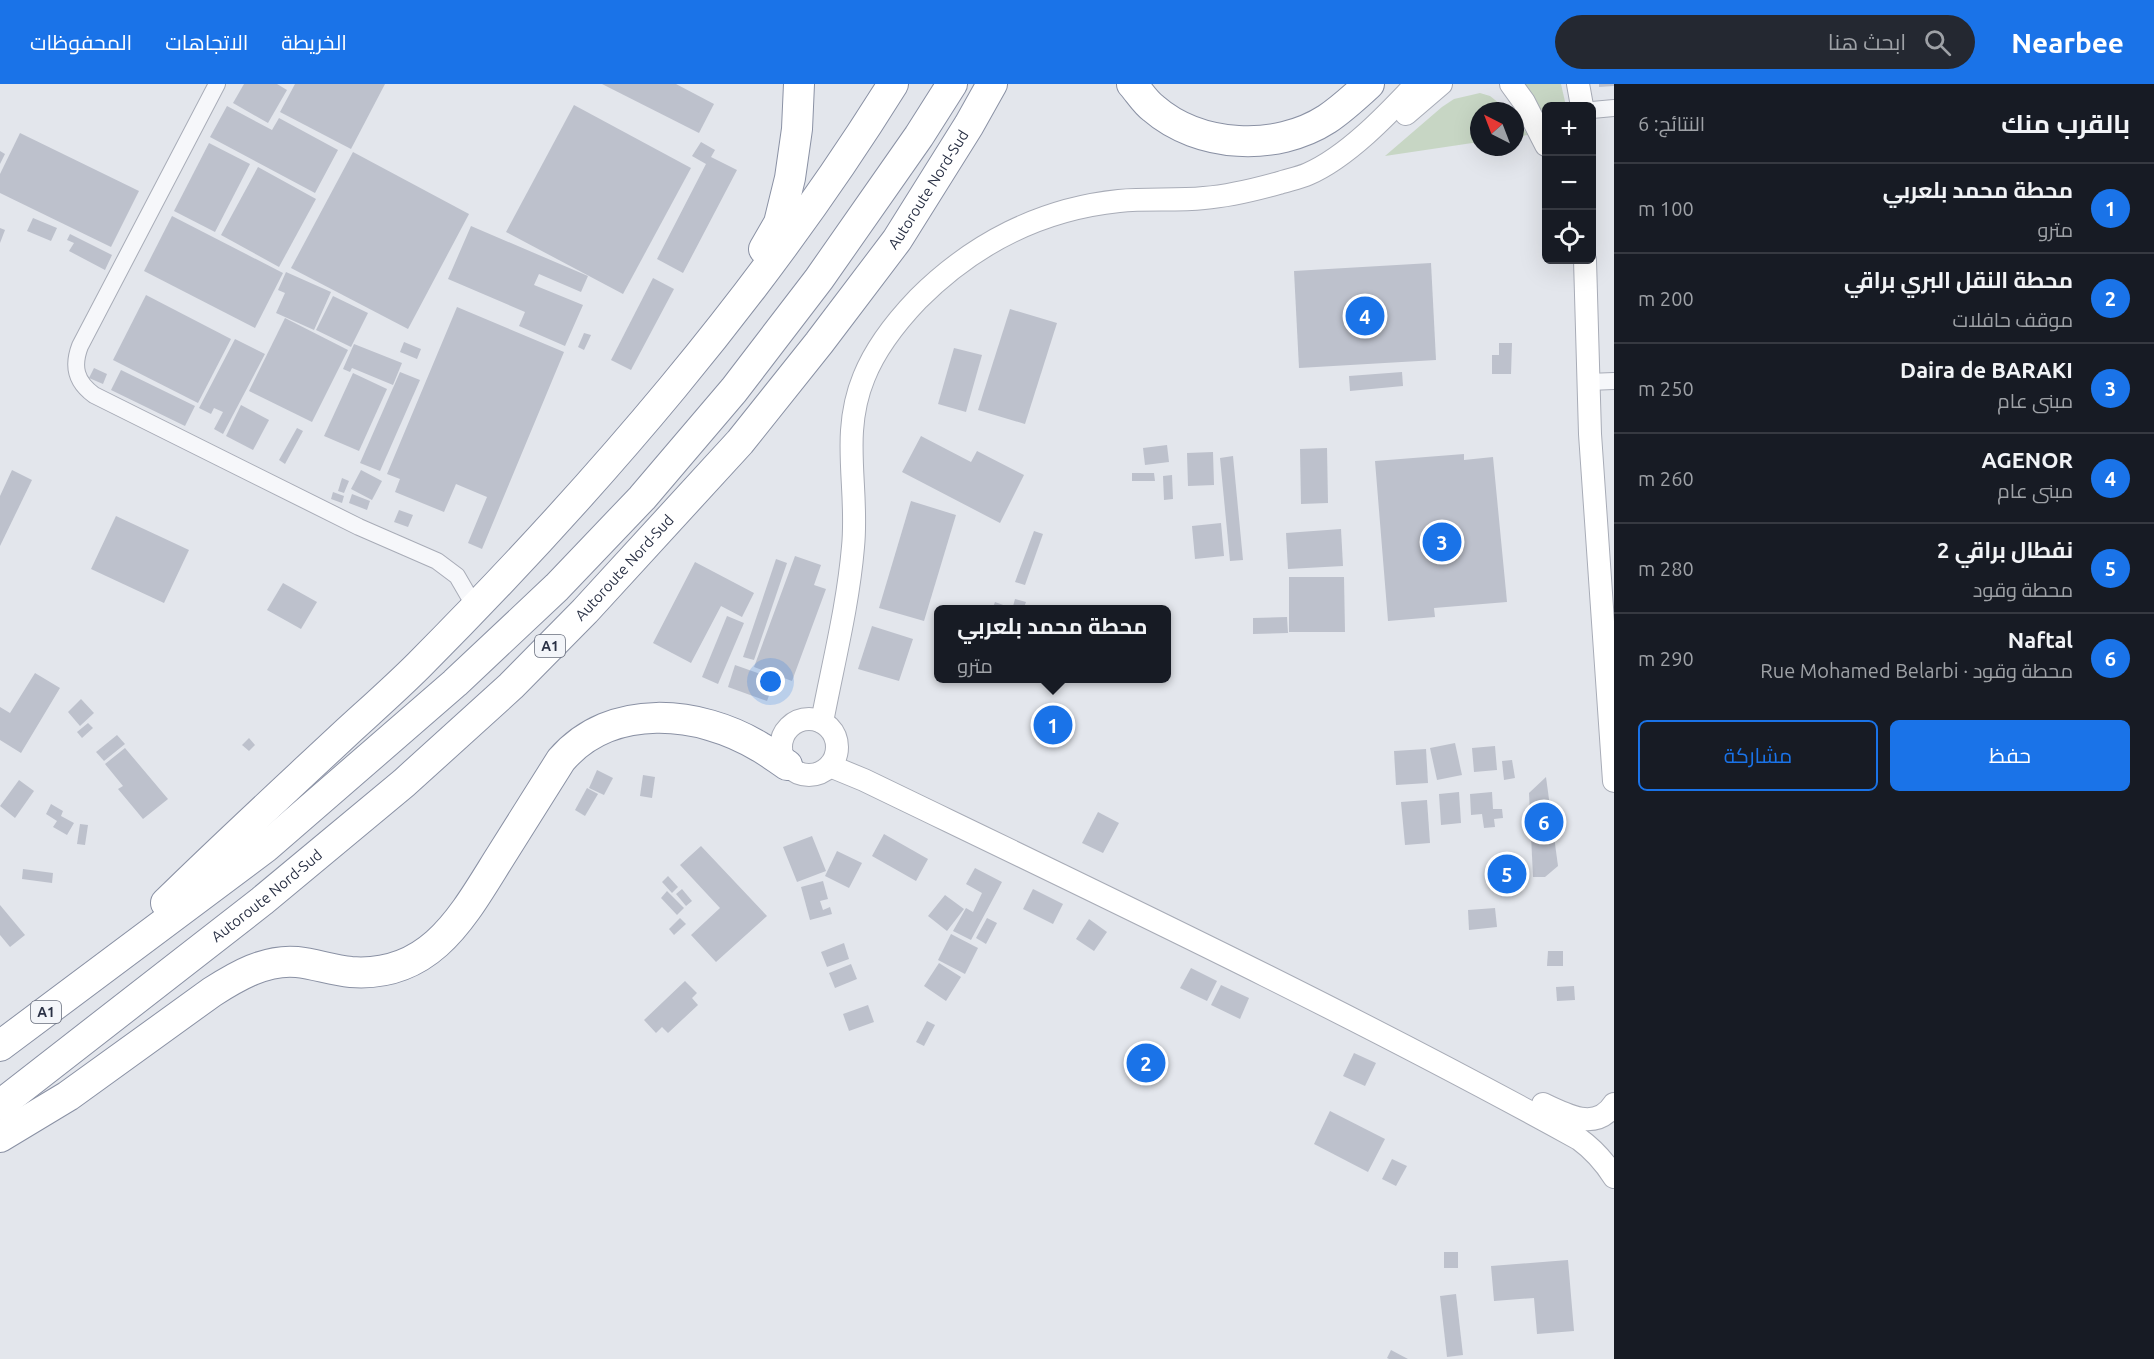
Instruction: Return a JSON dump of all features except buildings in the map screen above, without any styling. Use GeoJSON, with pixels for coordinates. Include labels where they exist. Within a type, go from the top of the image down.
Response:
{"type":"FeatureCollection","features":[{"type":"Feature","properties":{"kind":"highway"},"geometry":{"type":"LineString","coordinates":[[720,329],[779,223],[790,178],[797,129],[799,84]]}},
{"type":"Feature","properties":{"kind":"highway"},"geometry":{"type":"LineString","coordinates":[[92,978],[211,858],[418,666],[574,503],[720,329],[814,205],[893,84]]}},
{"type":"Feature","properties":{"kind":"highway","name":"A1"},"geometry":{"type":"LineString","coordinates":[[0,1046],[266,847],[455,683],[557,587],[642,498],[734,390],[826,270],[919,136],[952,84]]}},
{"type":"Feature","properties":{"kind":"highway","name":"Autoroute Nord-Sud"},"geometry":{"type":"LineString","coordinates":[[0,1105],[271,893],[404,783],[511,686],[601,593],[740,441],[812,352],[897,240],[992,84]]}},
{"type":"Feature","properties":{"kind":"highway"},"geometry":{"type":"LineString","coordinates":[[1132,84],[1153,108],[1186,129],[1216,139],[1252,141],[1289,136],[1325,120],[1369,84]]}},
{"type":"Feature","properties":{"kind":"highway"},"geometry":{"type":"LineString","coordinates":[[0,1137],[68,1096],[212,992],[233,978],[251,970],[281,962],[294,962],[329,969],[369,972],[403,966],[426,953],[441,942],[467,910],[561,760],[572,747],[599,729],[615,723],[648,717],[707,724],[759,746],[787,765]]}},
{"type":"Feature","properties":{"kind":"main road"},"geometry":{"type":"LineString","coordinates":[[1308,174],[1332,159],[1372,128],[1416,84]]}},
{"type":"Feature","properties":{"kind":"main road"},"geometry":{"type":"LineString","coordinates":[[822,722],[853,554],[855,516],[850,443],[852,420],[864,377],[884,339],[897,321],[930,287],[969,255],[1013,230],[1038,219],[1064,211],[1116,201],[1203,198],[1235,194],[1308,174],[1325,168],[1361,149],[1441,84]]}},
{"type":"Feature","properties":{"kind":"main road"},"geometry":{"type":"LineString","coordinates":[[1511,84],[1524,102],[1542,137]]}},
{"type":"Feature","properties":{"kind":"main road"},"geometry":{"type":"LineString","coordinates":[[1578,84],[1581,102]]}},
{"type":"Feature","properties":{"kind":"main road"},"geometry":{"type":"LineString","coordinates":[[1585,264],[1590,434],[1610,683],[1614,781]]}},
{"type":"Feature","properties":{"kind":"main road"},"geometry":{"type":"LineString","coordinates":[[802,719],[822,722],[835,735],[837,744],[835,759],[822,772],[813,775],[794,772],[780,752],[782,737],[793,723],[802,719]]}},
{"type":"Feature","properties":{"kind":"main road"},"geometry":{"type":"LineString","coordinates":[[830,766],[1180,933],[1479,1084],[1579,1139],[1605,1162],[1614,1177]]}},
{"type":"Feature","properties":{"kind":"main road"},"geometry":{"type":"LineString","coordinates":[[1479,1084],[1504,1087],[1574,1118],[1587,1121],[1599,1118],[1610,1111],[1614,1104]]}},
{"type":"Feature","properties":{"kind":"street"},"geometry":{"type":"LineString","coordinates":[[217,84],[80,346],[75,368],[78,379],[85,388],[105,400],[359,527],[437,561],[457,576],[475,607]]}},
{"type":"Feature","properties":{"kind":"street"},"geometry":{"type":"LineString","coordinates":[[1596,110],[1614,108]]}},
{"type":"Feature","properties":{"kind":"street"},"geometry":{"type":"LineString","coordinates":[[1588,382],[1614,381]]}},
{"type":"Feature","properties":{"kind":"green space"},"geometry":{"type":"Polygon","coordinates":[[[1519,84],[1561,84],[1565,102],[1542,102],[1542,124],[1519,84]]]}},
{"type":"Feature","properties":{"kind":"green space"},"geometry":{"type":"Polygon","coordinates":[[[1480,93],[1490,96],[1498,102],[1470,102],[1470,143],[1385,156],[1442,107],[1454,99],[1480,93]]]}},
{"type":"Feature","properties":{"kind":"place","name":"AGENOR"},"geometry":{"type":"Point","coordinates":[1365,316]}},
{"type":"Feature","properties":{"kind":"place","name":"Daira de BARAKI"},"geometry":{"type":"Point","coordinates":[1442,542]}},
{"type":"Feature","properties":{"kind":"place","name":"محطة محمد بلعربي"},"geometry":{"type":"Point","coordinates":[1053,725]}},
{"type":"Feature","properties":{"kind":"place","name":"Naftal"},"geometry":{"type":"Point","coordinates":[1544,822]}},
{"type":"Feature","properties":{"kind":"place","name":"نفطال براقي 2"},"geometry":{"type":"Point","coordinates":[1507,874]}},
{"type":"Feature","properties":{"kind":"place","name":"محطة النقل البري براقي"},"geometry":{"type":"Point","coordinates":[1146,1063]}}]}
